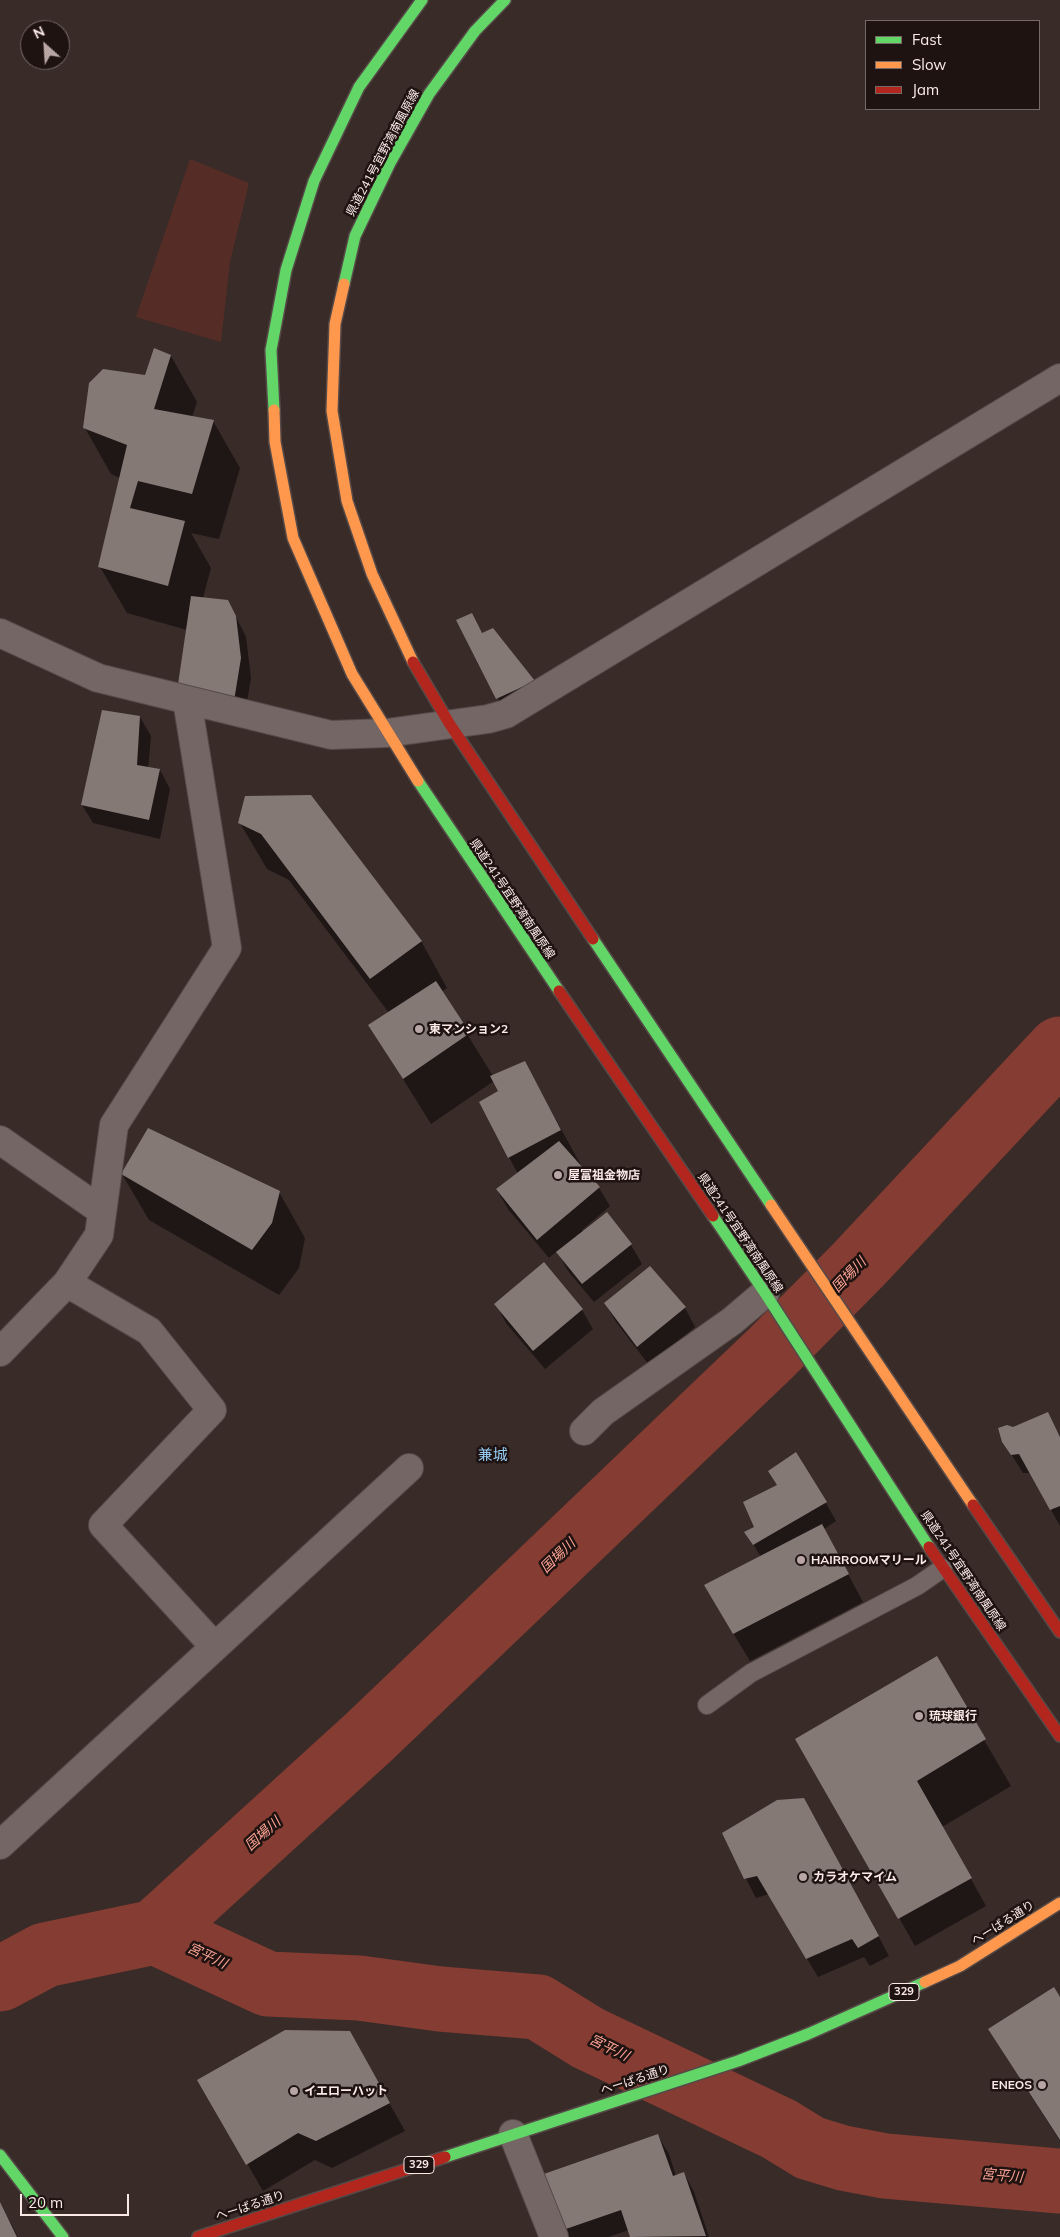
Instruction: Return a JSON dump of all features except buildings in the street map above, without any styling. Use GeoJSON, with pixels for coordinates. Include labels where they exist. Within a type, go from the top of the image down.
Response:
{"type":"FeatureCollection","features":[{"type":"Feature","properties":{"kind":"main road","name":"県道241号宜野湾南風原線"},"geometry":{"type":"LineString","coordinates":[[422,0],[359,87],[314,181],[286,270],[271,350],[275,442],[293,538],[352,674],[439,816],[768,1299],[943,1568],[1060,1736]]}},
{"type":"Feature","properties":{"kind":"main road","name":"県道241号宜野湾南風原線"},"geometry":{"type":"LineString","coordinates":[[505,0],[475,32],[429,94],[390,163],[355,236],[335,324],[332,411],[347,501],[372,574],[404,646],[449,723],[808,1258],[870,1354],[1060,1632]]}},
{"type":"Feature","properties":{"kind":"main road","name":"へーばる通り"},"geometry":{"type":"LineString","coordinates":[[198,2237],[738,2061],[874,2006],[960,1966],[1060,1903]]}},
{"type":"Feature","properties":{"kind":"main road"},"geometry":{"type":"LineString","coordinates":[[0,2155],[63,2237]]}},
{"type":"Feature","properties":{"kind":"street"},"geometry":{"type":"LineString","coordinates":[[0,632],[98,678],[332,735],[387,733],[488,719],[506,714],[1060,378]]}},
{"type":"Feature","properties":{"kind":"street"},"geometry":{"type":"LineString","coordinates":[[0,1352],[67,1283],[100,1235],[114,1125],[227,948],[187,700]]}},
{"type":"Feature","properties":{"kind":"street"},"geometry":{"type":"LineString","coordinates":[[0,1140],[102,1211]]}},
{"type":"Feature","properties":{"kind":"street"},"geometry":{"type":"LineString","coordinates":[[67,1283],[150,1331],[212,1410],[103,1525],[215,1647]]}},
{"type":"Feature","properties":{"kind":"street"},"geometry":{"type":"LineString","coordinates":[[584,1431],[603,1412],[732,1321],[768,1299]]}},
{"type":"Feature","properties":{"kind":"street"},"geometry":{"type":"LineString","coordinates":[[0,1845],[409,1468]]}},
{"type":"Feature","properties":{"kind":"street"},"geometry":{"type":"LineString","coordinates":[[513,2134],[554,2237]]}},
{"type":"Feature","properties":{"kind":"lane"},"geometry":{"type":"LineString","coordinates":[[706,1705],[751,1673],[917,1586],[943,1568]]}},
{"type":"Feature","properties":{"kind":"shaded area"},"geometry":{"type":"Polygon","coordinates":[[[190,159],[249,183],[230,262],[221,342],[136,317],[190,159]]]}},
{"type":"Feature","properties":{"kind":"waterway","name":"国場川"},"geometry":{"type":"LineString","coordinates":[[0,1979],[45,1955],[155,1932],[369,1737],[771,1353],[859,1264],[1060,1049]]}},
{"type":"Feature","properties":{"kind":"waterway","name":"宮平川"},"geometry":{"type":"LineString","coordinates":[[155,1932],[268,1984],[359,1988],[440,1999],[538,2007],[588,2038],[779,2129],[810,2148],[843,2158],[885,2166],[1060,2181]]}},
{"type":"Feature","properties":{"kind":"traffic: fast"},"geometry":{"type":"LineString","coordinates":[[274,410],[271,350],[286,270],[314,181],[359,87],[422,0]]}},
{"type":"Feature","properties":{"kind":"traffic: fast"},"geometry":{"type":"LineString","coordinates":[[344,284],[355,236],[390,163],[429,94],[475,31],[505,0]]}},
{"type":"Feature","properties":{"kind":"traffic: fast"},"geometry":{"type":"LineString","coordinates":[[418,781],[559,991]]}},
{"type":"Feature","properties":{"kind":"traffic: fast"},"geometry":{"type":"LineString","coordinates":[[593,939],[771,1205]]}},
{"type":"Feature","properties":{"kind":"traffic: fast"},"geometry":{"type":"LineString","coordinates":[[713,1216],[929,1547]]}},
{"type":"Feature","properties":{"kind":"traffic: fast"},"geometry":{"type":"LineString","coordinates":[[445,2157],[738,2061],[808,2034],[925,1982]]}},
{"type":"Feature","properties":{"kind":"traffic: fast"},"geometry":{"type":"LineString","coordinates":[[0,2155],[63,2237]]}},
{"type":"Feature","properties":{"kind":"traffic: slow"},"geometry":{"type":"LineString","coordinates":[[344,284],[335,324],[332,411],[347,501],[372,574],[413,662]]}},
{"type":"Feature","properties":{"kind":"traffic: slow"},"geometry":{"type":"LineString","coordinates":[[274,410],[275,442],[293,538],[352,674],[418,781]]}},
{"type":"Feature","properties":{"kind":"traffic: slow"},"geometry":{"type":"LineString","coordinates":[[771,1205],[973,1505]]}},
{"type":"Feature","properties":{"kind":"traffic: slow"},"geometry":{"type":"LineString","coordinates":[[925,1982],[960,1966],[1060,1903]]}},
{"type":"Feature","properties":{"kind":"traffic: jam"},"geometry":{"type":"LineString","coordinates":[[413,662],[449,723],[593,939]]}},
{"type":"Feature","properties":{"kind":"traffic: jam"},"geometry":{"type":"LineString","coordinates":[[559,991],[713,1216]]}},
{"type":"Feature","properties":{"kind":"traffic: jam"},"geometry":{"type":"LineString","coordinates":[[973,1505],[1060,1632]]}},
{"type":"Feature","properties":{"kind":"traffic: jam"},"geometry":{"type":"LineString","coordinates":[[929,1547],[1060,1736]]}},
{"type":"Feature","properties":{"kind":"traffic: jam"},"geometry":{"type":"LineString","coordinates":[[198,2237],[445,2157]]}},
{"type":"Feature","properties":{"kind":"place","name":"東マンション2"},"geometry":{"type":"Point","coordinates":[419,1029]}},
{"type":"Feature","properties":{"kind":"place","name":"屋富祖金物店"},"geometry":{"type":"Point","coordinates":[558,1175]}},
{"type":"Feature","properties":{"kind":"place","name":"HAIRROOMマリール"},"geometry":{"type":"Point","coordinates":[801,1560]}},
{"type":"Feature","properties":{"kind":"place","name":"琉球銀行"},"geometry":{"type":"Point","coordinates":[919,1716]}},
{"type":"Feature","properties":{"kind":"place","name":"カラオケマイム"},"geometry":{"type":"Point","coordinates":[803,1877]}},
{"type":"Feature","properties":{"kind":"place","name":"ENEOS"},"geometry":{"type":"Point","coordinates":[1042,2085]}},
{"type":"Feature","properties":{"kind":"place","name":"イエローハット"},"geometry":{"type":"Point","coordinates":[294,2091]}},
{"type":"Feature","properties":{"kind":"district","name":"兼城"},"geometry":{"type":"Point","coordinates":[493,1455]}}]}
